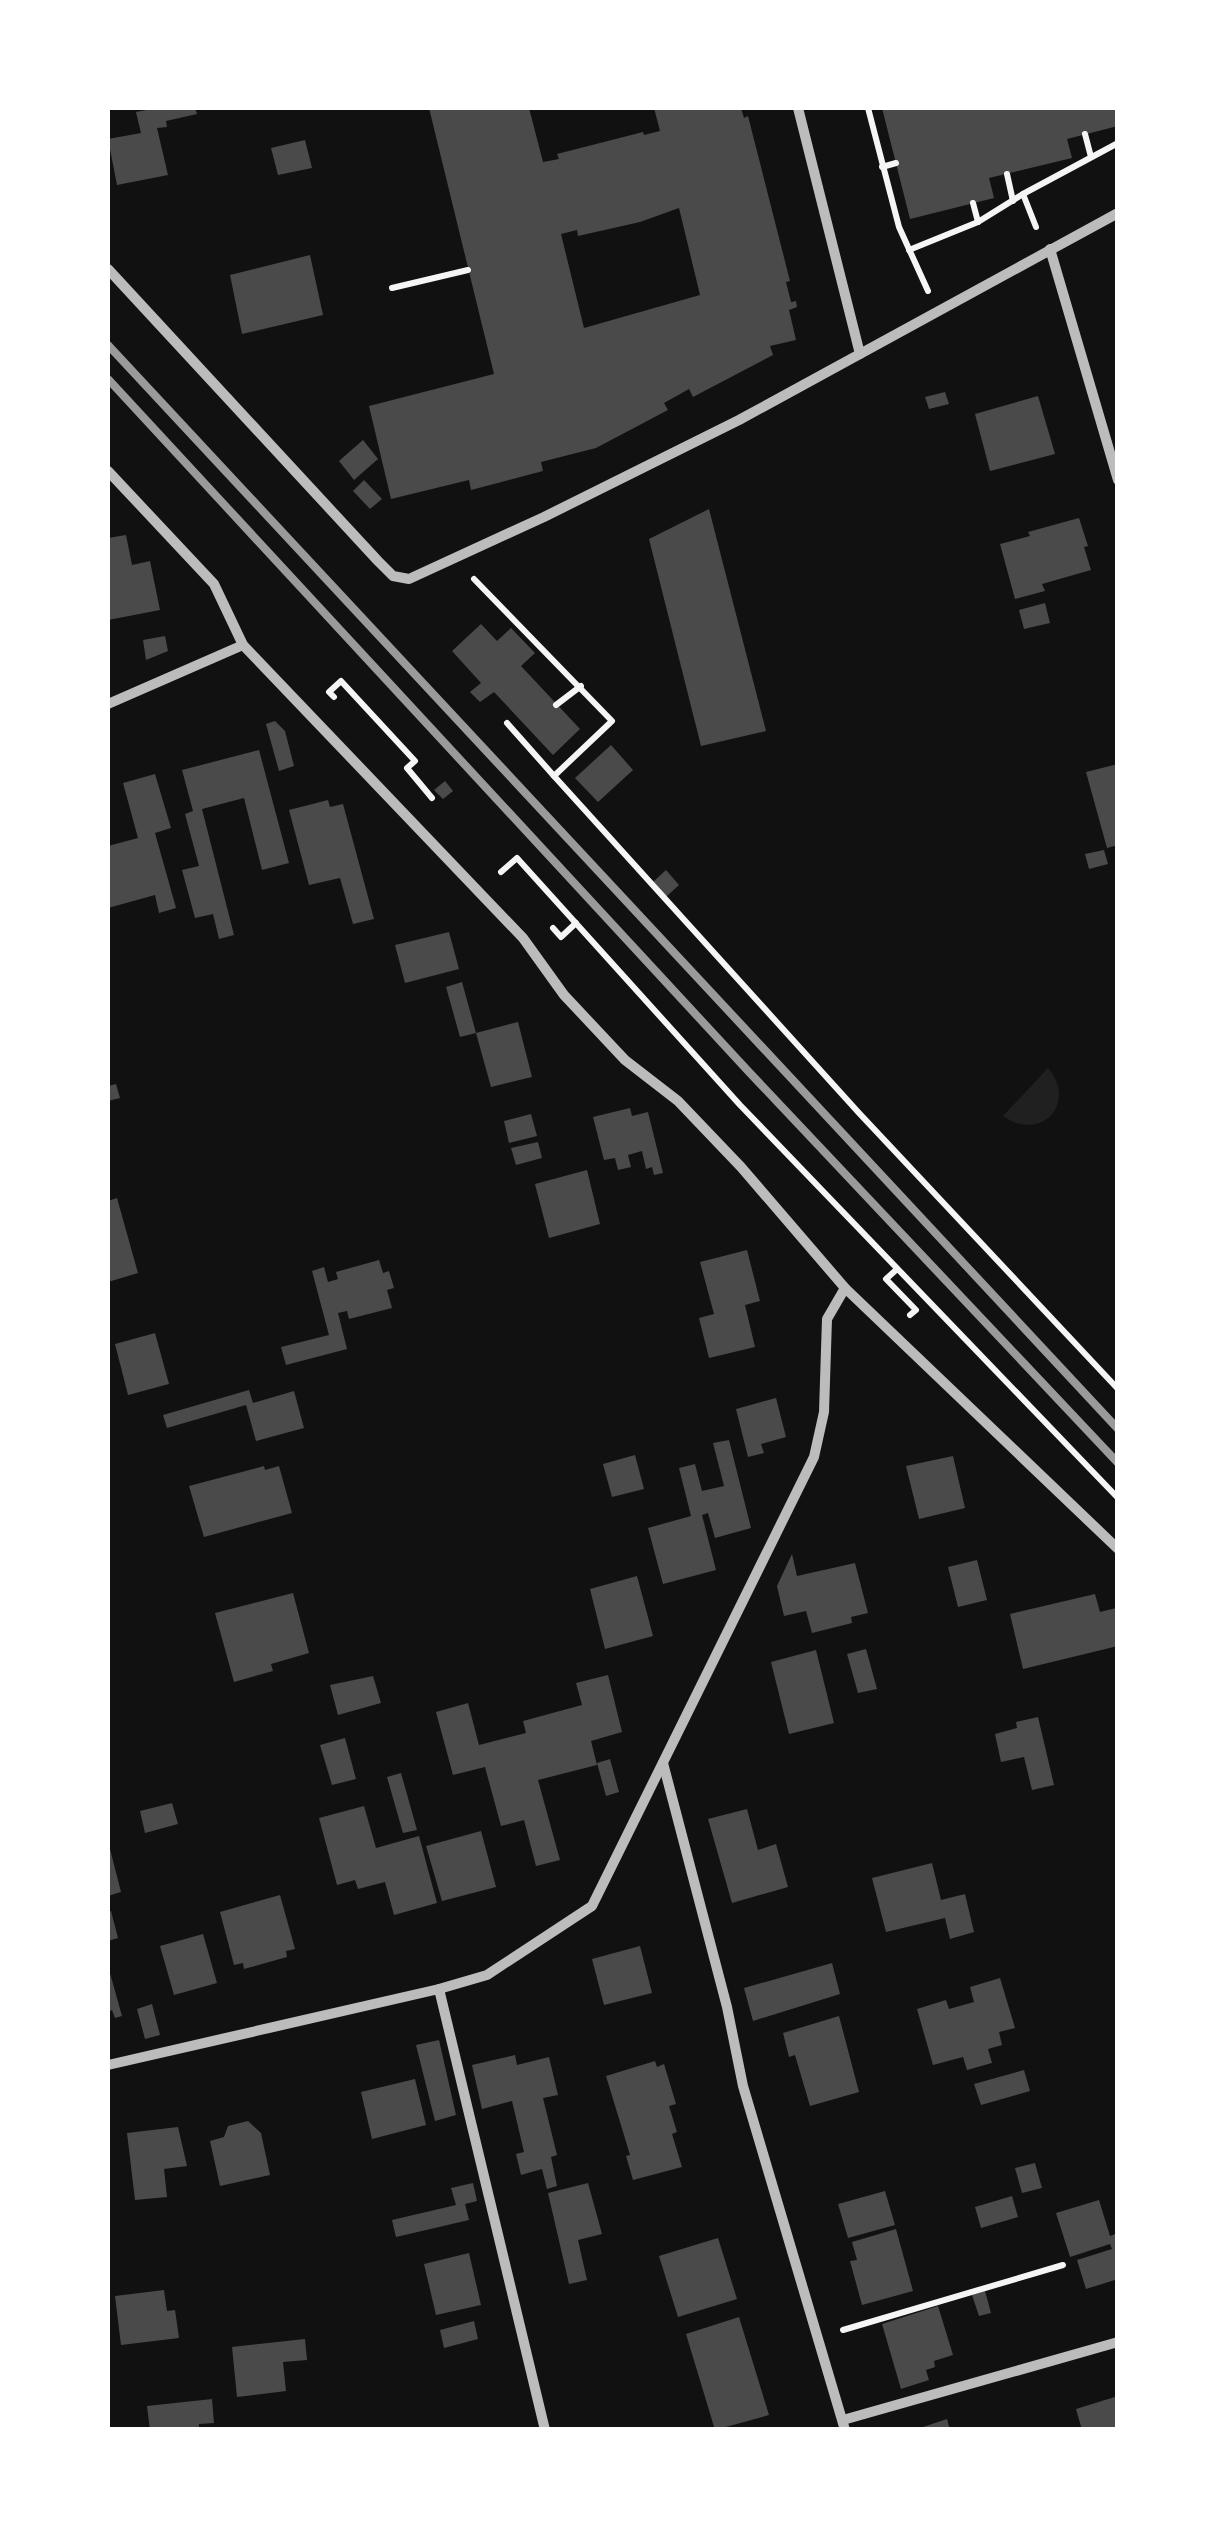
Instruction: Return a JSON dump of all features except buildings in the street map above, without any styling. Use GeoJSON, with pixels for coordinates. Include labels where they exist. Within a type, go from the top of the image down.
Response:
{"type":"FeatureCollection","features":[{"type":"Feature","properties":{"kind":"street"},"geometry":{"type":"LineString","coordinates":[[798,108],[860,354]]}},
{"type":"Feature","properties":{"kind":"street"},"geometry":{"type":"LineString","coordinates":[[108,269],[393,576],[409,579],[544,518],[739,420],[1118,213]]}},
{"type":"Feature","properties":{"kind":"street"},"geometry":{"type":"LineString","coordinates":[[1050,249],[1118,480]]}},
{"type":"Feature","properties":{"kind":"street"},"geometry":{"type":"LineString","coordinates":[[108,470],[214,584],[242,645],[524,938],[564,995],[625,1060],[678,1100],[845,1288],[1118,1549]]}},
{"type":"Feature","properties":{"kind":"street"},"geometry":{"type":"LineString","coordinates":[[108,704],[242,645]]}},
{"type":"Feature","properties":{"kind":"street"},"geometry":{"type":"LineString","coordinates":[[108,2065],[439,1989],[487,1974],[592,1906],[814,1457],[824,1412],[826,1319],[845,1288]]}},
{"type":"Feature","properties":{"kind":"street"},"geometry":{"type":"LineString","coordinates":[[664,1763],[728,2007],[743,2086],[844,2425],[1118,2342]]}},
{"type":"Feature","properties":{"kind":"street"},"geometry":{"type":"LineString","coordinates":[[439,1989],[546,2430]]}},
{"type":"Feature","properties":{"kind":"path"},"geometry":{"type":"LineString","coordinates":[[868,108],[899,227],[928,292]]}},
{"type":"Feature","properties":{"kind":"path"},"geometry":{"type":"LineString","coordinates":[[1085,134],[1091,157]]}},
{"type":"Feature","properties":{"kind":"path"},"geometry":{"type":"LineString","coordinates":[[909,250],[978,222],[1118,143]]}},
{"type":"Feature","properties":{"kind":"path"},"geometry":{"type":"LineString","coordinates":[[882,167],[896,163]]}},
{"type":"Feature","properties":{"kind":"path"},"geometry":{"type":"LineString","coordinates":[[1051,163],[1054,176]]}},
{"type":"Feature","properties":{"kind":"path"},"geometry":{"type":"LineString","coordinates":[[1007,174],[1013,201]]}},
{"type":"Feature","properties":{"kind":"path"},"geometry":{"type":"LineString","coordinates":[[1022,194],[1039,233]]}},
{"type":"Feature","properties":{"kind":"path"},"geometry":{"type":"LineString","coordinates":[[973,204],[978,222]]}},
{"type":"Feature","properties":{"kind":"path"},"geometry":{"type":"LineString","coordinates":[[392,288],[468,270]]}},
{"type":"Feature","properties":{"kind":"path"},"geometry":{"type":"LineString","coordinates":[[472,575],[612,721],[554,776]]}},
{"type":"Feature","properties":{"kind":"path"},"geometry":{"type":"LineString","coordinates":[[340,704],[329,692],[342,681],[415,761],[407,768],[429,795]]}},
{"type":"Feature","properties":{"kind":"path"},"geometry":{"type":"LineString","coordinates":[[556,705],[581,686]]}},
{"type":"Feature","properties":{"kind":"path"},"geometry":{"type":"LineString","coordinates":[[508,723],[872,1128],[1118,1388]]}},
{"type":"Feature","properties":{"kind":"path"},"geometry":{"type":"LineString","coordinates":[[502,872],[518,858],[740,1105],[1118,1498]]}},
{"type":"Feature","properties":{"kind":"path"},"geometry":{"type":"LineString","coordinates":[[561,937],[576,923]]}},
{"type":"Feature","properties":{"kind":"path"},"geometry":{"type":"LineString","coordinates":[[896,1270],[886,1279],[916,1310],[910,1316]]}},
{"type":"Feature","properties":{"kind":"path"},"geometry":{"type":"LineString","coordinates":[[838,2332],[1063,2264]]}},
{"type":"Feature","properties":{"kind":"shaded area"},"geometry":{"type":"Polygon","coordinates":[[[1048,1068],[1059,1094],[1051,1115],[1030,1125],[1003,1116],[1048,1068]]]}},
{"type":"Feature","properties":{"kind":"railway"},"geometry":{"type":"LineString","coordinates":[[108,345],[1118,1429]]}},
{"type":"Feature","properties":{"kind":"railway"},"geometry":{"type":"LineString","coordinates":[[108,379],[749,1072],[1118,1463]]}}]}
